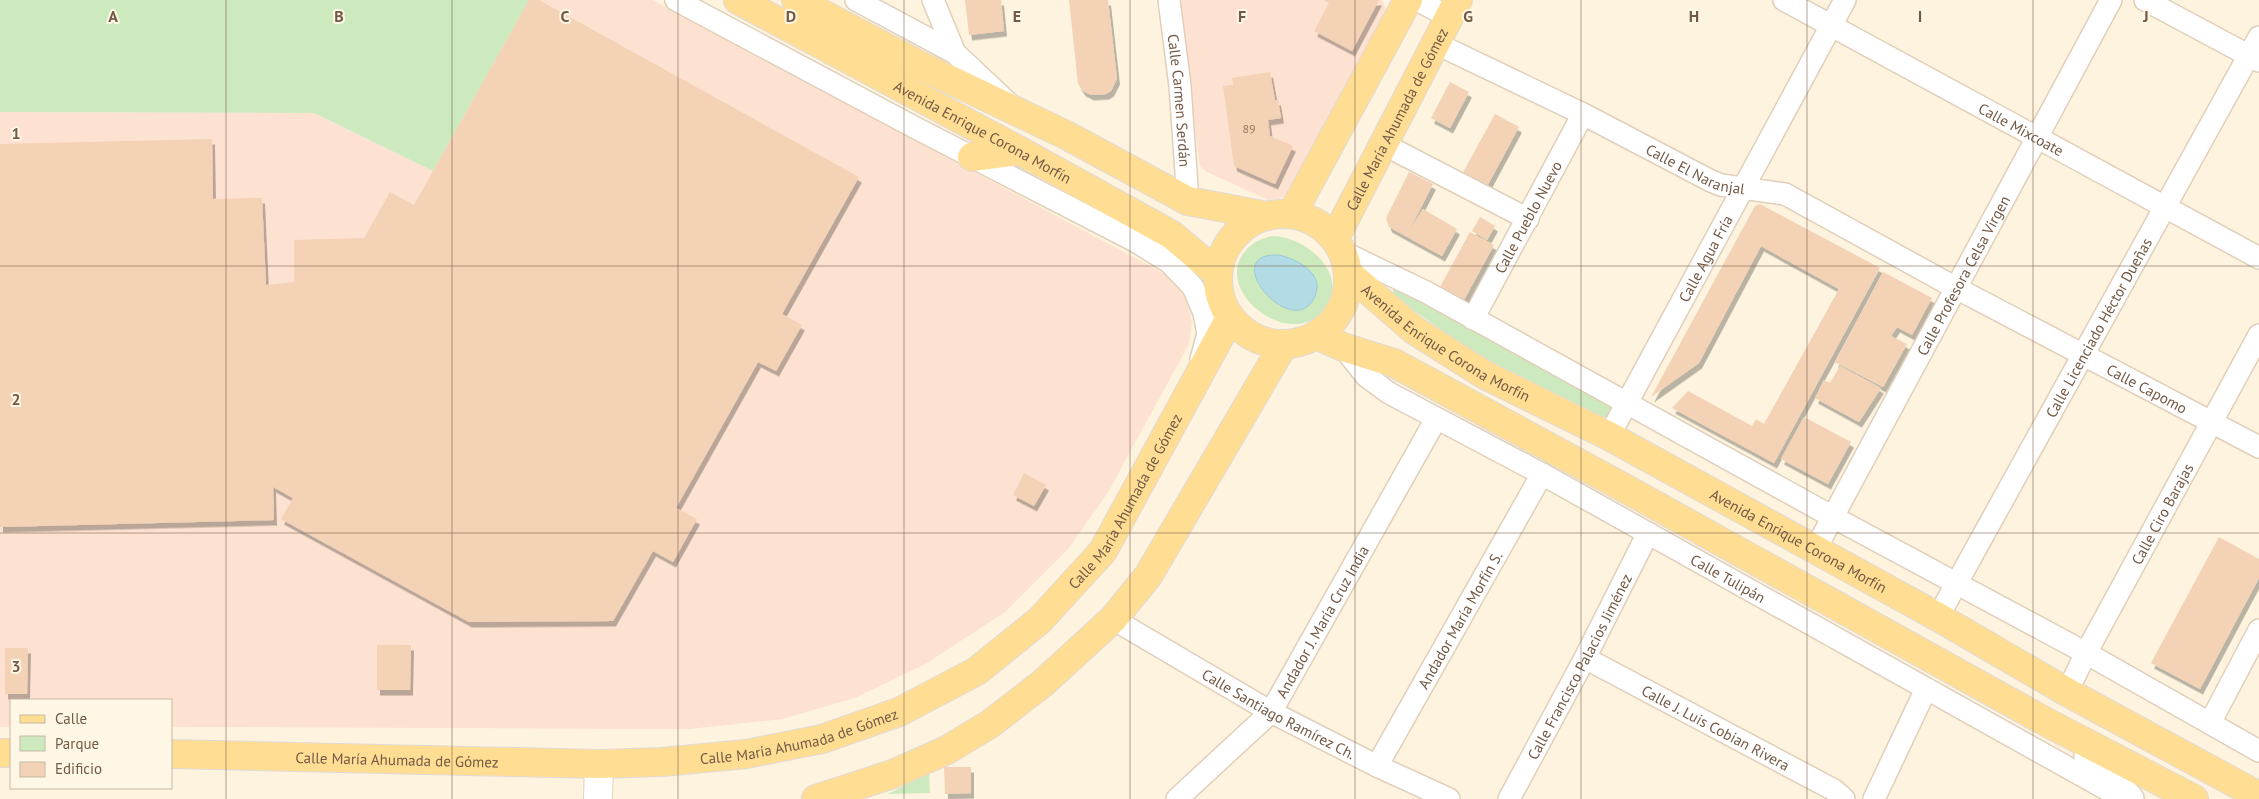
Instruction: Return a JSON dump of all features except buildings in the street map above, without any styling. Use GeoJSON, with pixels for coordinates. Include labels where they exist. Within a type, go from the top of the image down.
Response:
{"type":"FeatureCollection","features":[{"type":"Feature","properties":{"kind":"main road","name":"Avenida Enrique Corona Morfín"},"geometry":{"type":"LineString","coordinates":[[738,0],[1020,150],[1172,234],[1218,274]]}},
{"type":"Feature","properties":{"kind":"main road","name":"Avenida Enrique Corona Morfín"},"geometry":{"type":"LineString","coordinates":[[796,0],[921,66],[1017,112],[1188,201],[1308,218],[1322,227],[1342,254],[1414,330],[1485,374],[1609,436],[1938,618],[2067,692],[2259,796]]}},
{"type":"Feature","properties":{"kind":"main road"},"geometry":{"type":"LineString","coordinates":[[1279,215],[1408,0]]}},
{"type":"Feature","properties":{"kind":"main road","name":"Calle María Ahumada de Gómez"},"geometry":{"type":"LineString","coordinates":[[1342,254],[1383,144],[1453,8]]}},
{"type":"Feature","properties":{"kind":"main road"},"geometry":{"type":"LineString","coordinates":[[972,157],[1020,150]]}},
{"type":"Feature","properties":{"kind":"main road","name":"Avenida Enrique Corona Morfín"},"geometry":{"type":"LineString","coordinates":[[1279,215],[1248,224],[1233,238],[1223,254],[1218,274],[1223,305],[1230,318],[1245,332],[1264,342],[1284,344],[1301,342],[1316,335],[1330,324],[1341,309],[1347,292],[1342,254]]}},
{"type":"Feature","properties":{"kind":"main road","name":"Calle María Ahumada de Gómez"},"geometry":{"type":"LineString","coordinates":[[172,754],[599,764],[662,762],[746,754],[822,740],[899,712],[977,671],[1040,620],[1103,551],[1230,318]]}},
{"type":"Feature","properties":{"kind":"main road"},"geometry":{"type":"LineString","coordinates":[[1316,335],[1343,347],[1394,363],[1459,397],[1972,680],[2194,799]]}},
{"type":"Feature","properties":{"kind":"main road"},"geometry":{"type":"LineString","coordinates":[[816,799],[893,774],[953,746],[990,724],[1043,683],[1113,619],[1148,576],[1284,344]]}},
{"type":"Feature","properties":{"kind":"street"},"geometry":{"type":"LineString","coordinates":[[676,0],[1135,242],[1169,262],[1193,287],[1204,313],[1208,334],[1188,396]]}},
{"type":"Feature","properties":{"kind":"street"},"geometry":{"type":"LineString","coordinates":[[856,0],[955,53],[1017,112]]}},
{"type":"Feature","properties":{"kind":"street"},"geometry":{"type":"LineString","coordinates":[[933,0],[955,53]]}},
{"type":"Feature","properties":{"kind":"street","name":"Calle Carmen Serdán"},"geometry":{"type":"LineString","coordinates":[[1169,0],[1180,86],[1188,201]]}},
{"type":"Feature","properties":{"kind":"street"},"geometry":{"type":"LineString","coordinates":[[1416,0],[1453,8]]}},
{"type":"Feature","properties":{"kind":"street","name":"Calle Mixcoate"},"geometry":{"type":"LineString","coordinates":[[1784,0],[2259,258]]}},
{"type":"Feature","properties":{"kind":"street","name":"Calle Agua Fría"},"geometry":{"type":"LineString","coordinates":[[1609,436],[1844,0]]}},
{"type":"Feature","properties":{"kind":"street","name":"Calle Profesora Celsa Virgen"},"geometry":{"type":"LineString","coordinates":[[1815,550],[2111,0]]}},
{"type":"Feature","properties":{"kind":"street"},"geometry":{"type":"LineString","coordinates":[[2145,0],[2254,59]]}},
{"type":"Feature","properties":{"kind":"street","name":"Calle Licenciado Héctor Dueñas"},"geometry":{"type":"LineString","coordinates":[[1938,618],[2165,207],[2254,59],[2259,37]]}},
{"type":"Feature","properties":{"kind":"street","name":"Calle El Naranjal"},"geometry":{"type":"LineString","coordinates":[[1435,43],[1583,114],[1711,181],[1785,194],[1956,288]]}},
{"type":"Feature","properties":{"kind":"street","name":"Calle Pueblo Nuevo"},"geometry":{"type":"LineString","coordinates":[[1473,319],[1528,220],[1583,114]]}},
{"type":"Feature","properties":{"kind":"street"},"geometry":{"type":"LineString","coordinates":[[1383,144],[1528,220]]}},
{"type":"Feature","properties":{"kind":"street"},"geometry":{"type":"LineString","coordinates":[[1135,242],[1172,234]]}},
{"type":"Feature","properties":{"kind":"street","name":"Avenida Enrique Corona Morfín"},"geometry":{"type":"LineString","coordinates":[[1342,254],[1426,292],[1833,517],[2086,653],[2259,751]]}},
{"type":"Feature","properties":{"kind":"street","name":"Calle Capomo"},"geometry":{"type":"LineString","coordinates":[[1956,288],[2259,447]]}},
{"type":"Feature","properties":{"kind":"street","name":"Calle Ciro Barajas"},"geometry":{"type":"LineString","coordinates":[[2067,692],[2086,653],[2259,335]]}},
{"type":"Feature","properties":{"kind":"street","name":"Calle Tulipán"},"geometry":{"type":"LineString","coordinates":[[1343,347],[1366,376],[1389,393],[1542,474],[2124,799]]}},
{"type":"Feature","properties":{"kind":"street","name":"Andador J. María Cruz India"},"geometry":{"type":"LineString","coordinates":[[1177,799],[1271,712],[1436,419]]}},
{"type":"Feature","properties":{"kind":"street","name":"Andador María Morfín S."},"geometry":{"type":"LineString","coordinates":[[1377,766],[1542,474]]}},
{"type":"Feature","properties":{"kind":"street","name":"Calle Francisco Palacios Jiménez"},"geometry":{"type":"LineString","coordinates":[[1509,799],[1585,658],[1648,533]]}},
{"type":"Feature","properties":{"kind":"street","name":"Calle Santiago Ramírez Ch."},"geometry":{"type":"LineString","coordinates":[[1113,619],[1271,712],[1377,766],[1449,799]]}},
{"type":"Feature","properties":{"kind":"street"},"geometry":{"type":"LineString","coordinates":[[2210,723],[2259,630]]}},
{"type":"Feature","properties":{"kind":"street","name":"Calle J. Luis Cobian Rivera"},"geometry":{"type":"LineString","coordinates":[[1585,658],[1834,790],[1844,799]]}},
{"type":"Feature","properties":{"kind":"street"},"geometry":{"type":"LineString","coordinates":[[1972,680],[1994,707],[2107,768],[2134,799]]}},
{"type":"Feature","properties":{"kind":"street"},"geometry":{"type":"LineString","coordinates":[[1874,799],[1926,689]]}},
{"type":"Feature","properties":{"kind":"street"},"geometry":{"type":"LineString","coordinates":[[598,799],[599,764]]}},
{"type":"Feature","properties":{"kind":"shaded area"},"geometry":{"type":"Polygon","coordinates":[[[529,0],[653,0],[1163,273],[1178,286],[1187,303],[1192,322],[1189,344],[1107,494],[1068,549],[1005,612],[927,663],[857,697],[783,719],[689,729],[172,727],[172,699],[10,699],[10,727],[0,727],[0,112],[314,113],[433,171],[529,0]]]}},
{"type":"Feature","properties":{"kind":"shaded area"},"geometry":{"type":"Polygon","coordinates":[[[1177,0],[1382,0],[1386,9],[1383,21],[1285,198],[1268,200],[1207,172],[1200,166],[1177,0]]]}},
{"type":"Feature","properties":{"kind":"green space"},"geometry":{"type":"Polygon","coordinates":[[[0,0],[529,0],[433,171],[314,113],[0,112],[0,0]]]}},
{"type":"Feature","properties":{"kind":"green space"},"geometry":{"type":"Polygon","coordinates":[[[1273,236],[1287,238],[1313,252],[1323,262],[1330,274],[1332,287],[1330,300],[1321,313],[1306,322],[1290,324],[1273,319],[1257,310],[1245,297],[1238,281],[1238,265],[1246,250],[1261,239],[1273,236]],[[1258,284],[1270,298],[1310,304],[1317,292],[1258,284]]]}},
{"type":"Feature","properties":{"kind":"green space"},"geometry":{"type":"Polygon","coordinates":[[[1397,284],[1614,409],[1605,425],[1495,367],[1396,298],[1393,291],[1397,284]]]}},
{"type":"Feature","properties":{"kind":"green space"},"geometry":{"type":"Polygon","coordinates":[[[929,773],[930,793],[888,794],[929,773]]]}},
{"type":"Feature","properties":{"kind":"water"},"geometry":{"type":"Polygon","coordinates":[[[1279,255],[1307,268],[1316,280],[1315,296],[1305,308],[1292,310],[1278,304],[1265,293],[1257,280],[1255,267],[1261,258],[1279,255]]]}}]}
